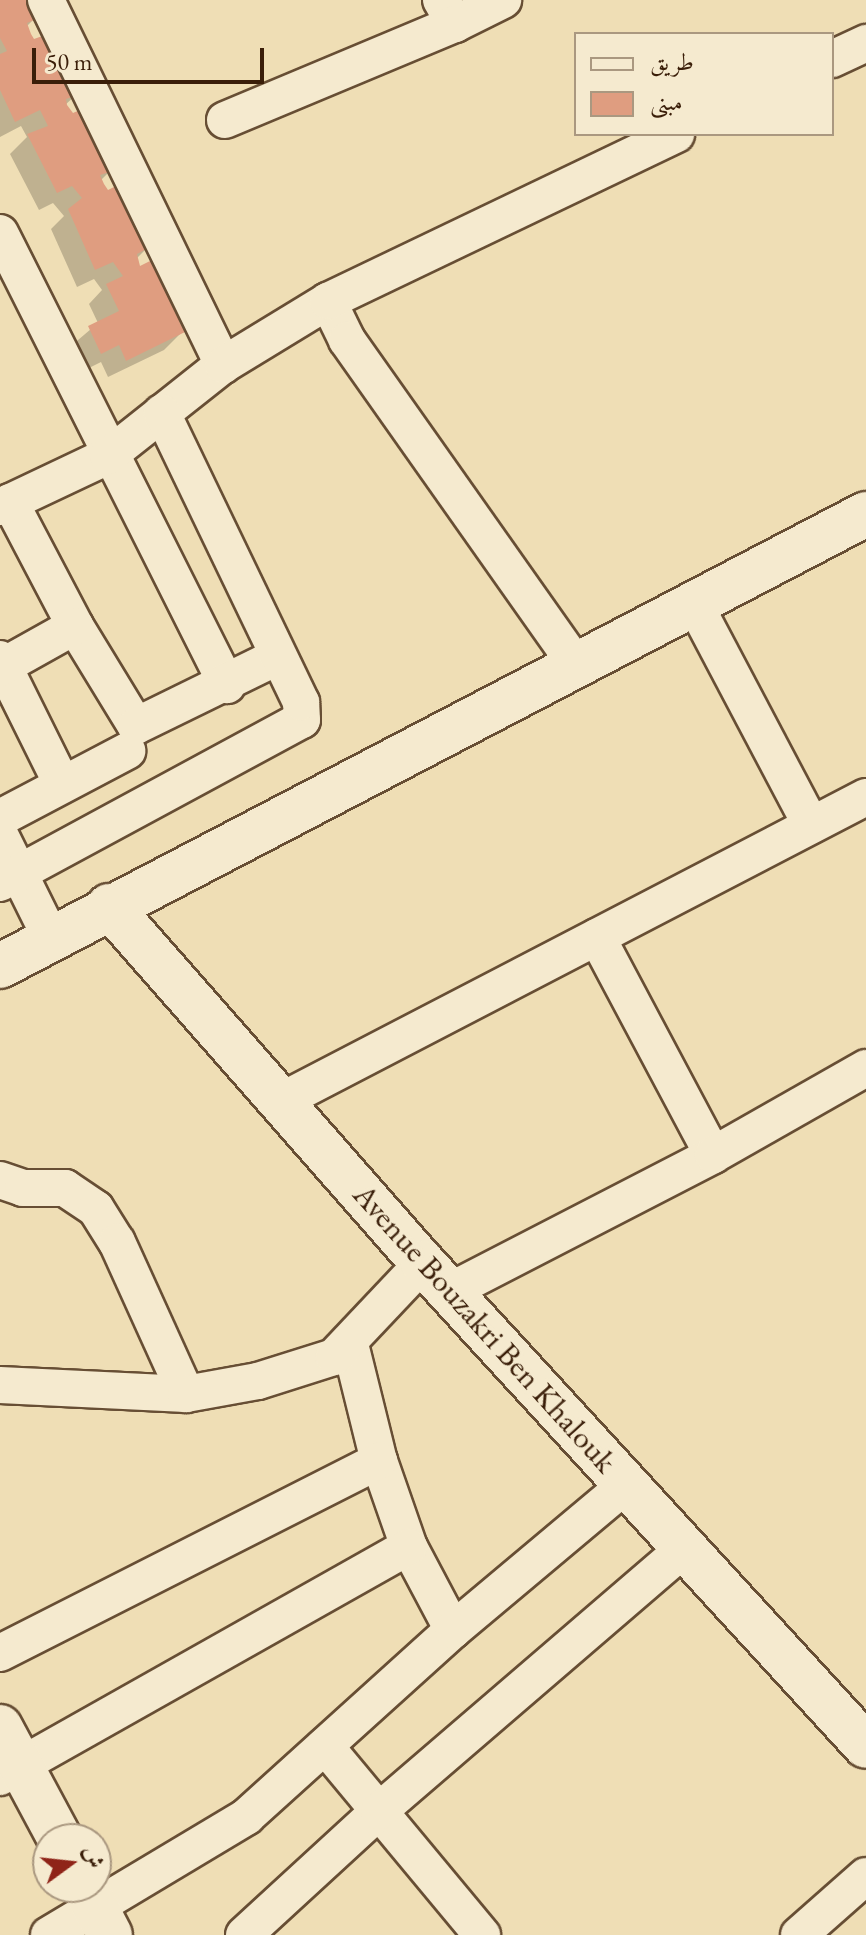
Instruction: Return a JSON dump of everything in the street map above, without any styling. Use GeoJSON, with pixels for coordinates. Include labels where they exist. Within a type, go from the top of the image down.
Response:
{"type":"FeatureCollection","features":[{"type":"Feature","properties":{"kind":"street"},"geometry":{"type":"LineString","coordinates":[[46,0],[223,365]]}},
{"type":"Feature","properties":{"kind":"street"},"geometry":{"type":"LineString","coordinates":[[225,120],[448,12],[503,0]]}},
{"type":"Feature","properties":{"kind":"street"},"geometry":{"type":"LineString","coordinates":[[834,58],[866,43]]}},
{"type":"Feature","properties":{"kind":"street"},"geometry":{"type":"LineString","coordinates":[[277,657],[227,685],[136,726],[5,505],[108,456],[223,365],[328,301],[672,136]]}},
{"type":"Feature","properties":{"kind":"street"},"geometry":{"type":"LineString","coordinates":[[0,233],[108,456],[227,685]]}},
{"type":"Feature","properties":{"kind":"street"},"geometry":{"type":"LineString","coordinates":[[328,301],[347,340],[576,665]]}},
{"type":"Feature","properties":{"kind":"street"},"geometry":{"type":"LineString","coordinates":[[10,878],[297,725],[304,713],[162,413]]}},
{"type":"Feature","properties":{"kind":"street"},"geometry":{"type":"LineString","coordinates":[[0,966],[109,906],[866,514]]}},
{"type":"Feature","properties":{"kind":"street"},"geometry":{"type":"LineString","coordinates":[[694,603],[811,825]]}},
{"type":"Feature","properties":{"kind":"street"},"geometry":{"type":"LineString","coordinates":[[62,784],[1,664],[75,626]]}},
{"type":"Feature","properties":{"kind":"street"},"geometry":{"type":"LineString","coordinates":[[0,818],[127,751]]}},
{"type":"Feature","properties":{"kind":"street"},"geometry":{"type":"LineString","coordinates":[[283,1100],[866,797]]}},
{"type":"Feature","properties":{"kind":"street"},"geometry":{"type":"LineString","coordinates":[[0,835],[10,878],[51,938]]}},
{"type":"Feature","properties":{"kind":"street","name":"Avenue Bouzakri Ben Khalouk"},"geometry":{"type":"LineString","coordinates":[[109,906],[437,1277],[866,1746]]}},
{"type":"Feature","properties":{"kind":"street"},"geometry":{"type":"LineString","coordinates":[[597,937],[713,1155]]}},
{"type":"Feature","properties":{"kind":"street"},"geometry":{"type":"LineString","coordinates":[[0,1385],[186,1394],[258,1381],[334,1357],[437,1277],[713,1155],[866,1068]]}},
{"type":"Feature","properties":{"kind":"street"},"geometry":{"type":"LineString","coordinates":[[0,1180],[23,1188],[65,1188],[96,1209],[117,1242],[186,1394]]}},
{"type":"Feature","properties":{"kind":"street"},"geometry":{"type":"LineString","coordinates":[[350,1344],[379,1461],[409,1547],[453,1630]]}},
{"type":"Feature","properties":{"kind":"street"},"geometry":{"type":"LineString","coordinates":[[0,1653],[379,1461]]}},
{"type":"Feature","properties":{"kind":"street"},"geometry":{"type":"LineString","coordinates":[[49,1935],[97,1910],[246,1817],[453,1630],[626,1485]]}},
{"type":"Feature","properties":{"kind":"street"},"geometry":{"type":"LineString","coordinates":[[11,1772],[409,1547]]}},
{"type":"Feature","properties":{"kind":"street"},"geometry":{"type":"LineString","coordinates":[[244,1935],[379,1811],[684,1549]]}},
{"type":"Feature","properties":{"kind":"street"},"geometry":{"type":"LineString","coordinates":[[0,1727],[11,1772],[48,1823]]}},
{"type":"Feature","properties":{"kind":"street"},"geometry":{"type":"LineString","coordinates":[[325,1746],[482,1935]]}},
{"type":"Feature","properties":{"kind":"street"},"geometry":{"type":"LineString","coordinates":[[799,1935],[866,1876]]}},
{"type":"Feature","properties":{"kind":"building"},"geometry":{"type":"Polygon","coordinates":[[[0,0],[31,0],[39,18],[27,23],[31,34],[34,39],[48,34],[78,95],[66,99],[67,105],[73,113],[84,108],[113,171],[100,175],[104,184],[108,190],[122,183],[152,246],[137,254],[140,266],[158,257],[187,317],[179,321],[185,332],[126,361],[119,345],[101,354],[88,326],[119,311],[106,284],[123,276],[113,262],[95,270],[68,209],[82,198],[72,186],[57,193],[27,134],[48,126],[40,110],[15,122],[0,90],[0,54],[7,51],[0,38],[0,0]]]}}]}
